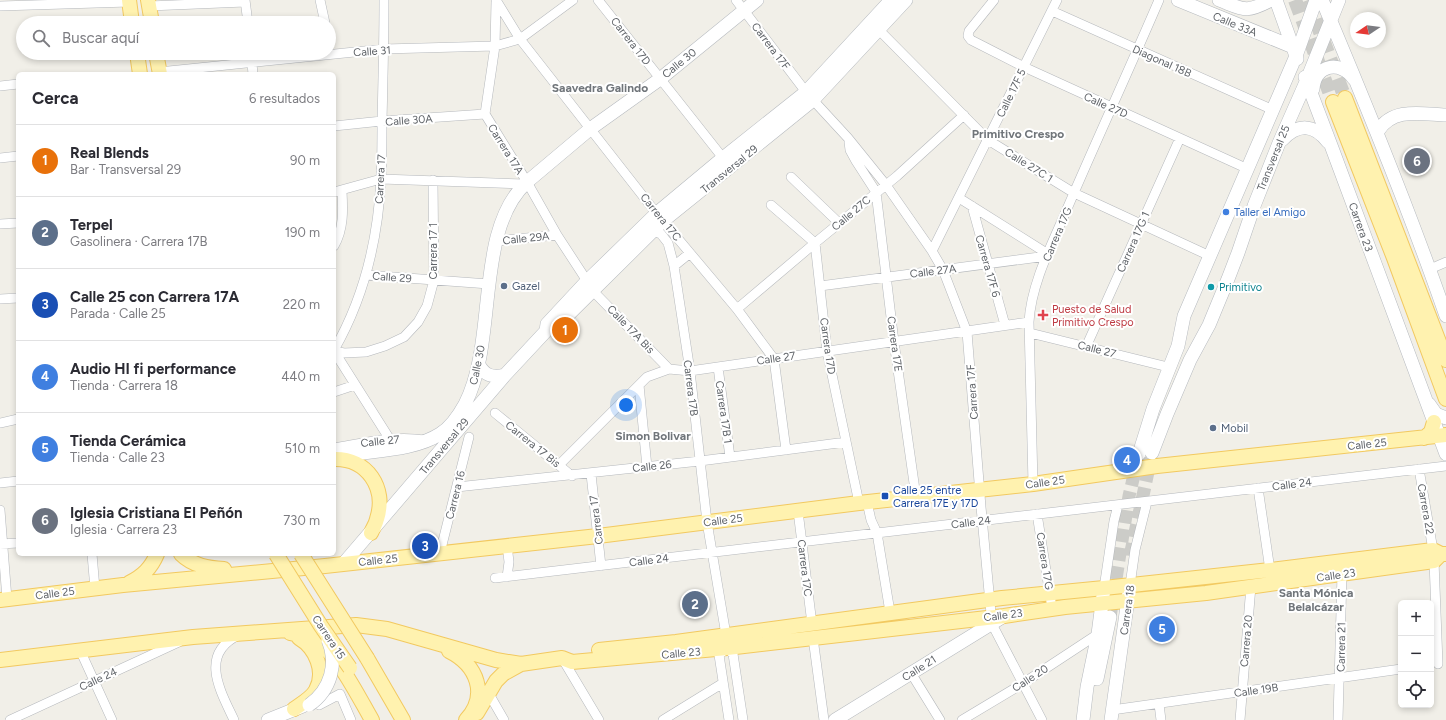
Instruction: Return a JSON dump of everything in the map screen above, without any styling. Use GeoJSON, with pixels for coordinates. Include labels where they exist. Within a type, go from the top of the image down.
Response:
{"type":"FeatureCollection","features":[{"type":"Feature","properties":{"kind":"main road"},"geometry":{"type":"LineString","coordinates":[[129,1],[131,16]]}},
{"type":"Feature","properties":{"kind":"main road"},"geometry":{"type":"LineString","coordinates":[[149,3],[151,16]]}},
{"type":"Feature","properties":{"kind":"main road"},"geometry":{"type":"LineString","coordinates":[[138,60],[140,72]]}},
{"type":"Feature","properties":{"kind":"main road"},"geometry":{"type":"LineString","coordinates":[[157,60],[160,72]]}},
{"type":"Feature","properties":{"kind":"main road"},"geometry":{"type":"LineString","coordinates":[[1339,100],[1400,256],[1446,360]]}},
{"type":"Feature","properties":{"kind":"main road"},"geometry":{"type":"LineString","coordinates":[[1400,256],[1446,399]]}},
{"type":"Feature","properties":{"kind":"main road"},"geometry":{"type":"LineString","coordinates":[[1424,438],[1431,432],[1440,420]]}},
{"type":"Feature","properties":{"kind":"main road","name":"Calle 25"},"geometry":{"type":"LineString","coordinates":[[3,600],[123,585],[598,536],[863,503],[1033,484],[1158,466],[1443,436]]}},
{"type":"Feature","properties":{"kind":"main road"},"geometry":{"type":"LineString","coordinates":[[336,458],[360,464],[374,480],[378,495],[379,510],[371,533]]}},
{"type":"Feature","properties":{"kind":"main road","name":"Calle 23"},"geometry":{"type":"LineString","coordinates":[[421,638],[496,660],[522,664],[562,658],[572,662],[727,642],[812,624],[890,612],[1050,593],[1270,570],[1438,555]]}},
{"type":"Feature","properties":{"kind":"main road","name":"Calle 23"},"geometry":{"type":"LineString","coordinates":[[727,642],[813,638],[995,619],[1052,608],[1115,609],[1196,594],[1342,574],[1438,555]]}},
{"type":"Feature","properties":{"kind":"main road"},"geometry":{"type":"LineString","coordinates":[[123,585],[139,578],[153,564],[156,556]]}},
{"type":"Feature","properties":{"kind":"main road"},"geometry":{"type":"LineString","coordinates":[[183,556],[189,561],[198,565],[249,572]]}},
{"type":"Feature","properties":{"kind":"main road","name":"Carrera 15"},"geometry":{"type":"LineString","coordinates":[[277,556],[321,626],[350,668],[381,720]]}},
{"type":"Feature","properties":{"kind":"main road","name":"Carrera 15"},"geometry":{"type":"LineString","coordinates":[[302,556],[367,658],[403,720]]}},
{"type":"Feature","properties":{"kind":"main road"},"geometry":{"type":"LineString","coordinates":[[1178,580],[1196,594]]}},
{"type":"Feature","properties":{"kind":"main road"},"geometry":{"type":"LineString","coordinates":[[0,660],[188,638],[356,625],[387,629],[421,638],[458,656],[468,664],[473,672],[477,685],[477,698],[473,711],[466,720]]}},
{"type":"Feature","properties":{"kind":"main road"},"geometry":{"type":"LineString","coordinates":[[253,632],[282,633],[304,636],[315,641],[328,652],[339,666],[372,720]]}},
{"type":"Feature","properties":{"kind":"main road"},"geometry":{"type":"LineString","coordinates":[[282,633],[301,639],[310,647],[316,657],[319,668],[319,680],[316,691],[307,700],[294,709]]}},
{"type":"Feature","properties":{"kind":"main road"},"geometry":{"type":"LineString","coordinates":[[473,720],[496,681],[503,674],[522,664]]}},
{"type":"Feature","properties":{"kind":"main road"},"geometry":{"type":"LineString","coordinates":[[388,695],[409,720]]}},
{"type":"Feature","properties":{"kind":"street"},"geometry":{"type":"LineString","coordinates":[[320,0],[323,16]]}},
{"type":"Feature","properties":{"kind":"street","name":"Carrera 17"},"geometry":{"type":"LineString","coordinates":[[336,346],[346,329],[359,299],[366,275],[376,227],[381,179],[384,0]]}},
{"type":"Feature","properties":{"kind":"street","name":"Calle 31"},"geometry":{"type":"LineString","coordinates":[[336,50],[384,50],[495,46],[520,39],[573,0]]}},
{"type":"Feature","properties":{"kind":"street","name":"Carrera 17D"},"geometry":{"type":"LineString","coordinates":[[598,0],[723,158]]}},
{"type":"Feature","properties":{"kind":"street","name":"Carrera 17F"},"geometry":{"type":"LineString","coordinates":[[736,0],[809,96],[848,138],[886,185],[932,251],[943,270],[968,332],[989,600],[995,619],[1022,684],[1042,720]]}},
{"type":"Feature","properties":{"kind":"street","name":"Calle 30"},"geometry":{"type":"LineString","coordinates":[[336,458],[351,454],[402,448],[427,441],[440,434],[453,423],[470,395],[479,365],[496,241],[503,218],[518,191],[525,183],[590,129],[660,79],[757,0]]}},
{"type":"Feature","properties":{"kind":"street","name":"Transversal 29"},"geometry":{"type":"LineString","coordinates":[[344,563],[505,375],[546,331],[548,324],[723,158],[809,96],[891,0]]}},
{"type":"Feature","properties":{"kind":"street","name":"Transversal 29"},"geometry":{"type":"LineString","coordinates":[[660,217],[809,96],[879,30],[906,0]]}},
{"type":"Feature","properties":{"kind":"street","name":"Calle 27D"},"geometry":{"type":"LineString","coordinates":[[994,0],[969,31],[968,36],[971,40],[1024,67],[1248,169]]}},
{"type":"Feature","properties":{"kind":"street","name":"Calle 17F 5"},"geometry":{"type":"LineString","coordinates":[[932,251],[1057,0]]}},
{"type":"Feature","properties":{"kind":"street","name":"Carrera 17G"},"geometry":{"type":"LineString","coordinates":[[1033,484],[1029,322],[1032,299],[1047,255],[1159,0]]}},
{"type":"Feature","properties":{"kind":"street","name":"Calle 33A"},"geometry":{"type":"LineString","coordinates":[[1178,0],[1294,52]]}},
{"type":"Feature","properties":{"kind":"street"},"geometry":{"type":"LineString","coordinates":[[1222,1],[1239,4],[1251,0]]}},
{"type":"Feature","properties":{"kind":"street","name":"Calle 33A"},"geometry":{"type":"LineString","coordinates":[[1222,1],[1236,8],[1244,9],[1254,8],[1271,0]]}},
{"type":"Feature","properties":{"kind":"street","name":"Carrera 23"},"geometry":{"type":"LineString","coordinates":[[1276,0],[1294,52],[1332,148],[1408,355],[1440,420],[1446,454]]}},
{"type":"Feature","properties":{"kind":"street","name":"Transversal 25"},"geometry":{"type":"LineString","coordinates":[[1139,454],[1153,409],[1175,354],[1184,316],[1273,110],[1294,52],[1316,0]]}},
{"type":"Feature","properties":{"kind":"street"},"geometry":{"type":"LineString","coordinates":[[1322,0],[1378,131],[1446,316]]}},
{"type":"Feature","properties":{"kind":"street","name":"Transversal 25"},"geometry":{"type":"LineString","coordinates":[[1152,453],[1190,360],[1209,325],[1279,143],[1306,82],[1339,0]]}},
{"type":"Feature","properties":{"kind":"street"},"geometry":{"type":"LineString","coordinates":[[0,6],[129,1]]}},
{"type":"Feature","properties":{"kind":"street"},"geometry":{"type":"LineString","coordinates":[[149,3],[245,1],[247,16]]}},
{"type":"Feature","properties":{"kind":"street","name":"Carrera 17C"},"geometry":{"type":"LineString","coordinates":[[496,1],[520,39],[660,217],[737,309],[774,359],[786,450]]}},
{"type":"Feature","properties":{"kind":"street","name":"Carrera 17A"},"geometry":{"type":"LineString","coordinates":[[496,1],[495,46],[484,114],[589,286]]}},
{"type":"Feature","properties":{"kind":"street","name":"Diagonal 18B"},"geometry":{"type":"LineString","coordinates":[[1052,11],[1273,110]]}},
{"type":"Feature","properties":{"kind":"street","name":"Calle 27C 1"},"geometry":{"type":"LineString","coordinates":[[879,30],[988,140],[1074,193],[1210,256]]}},
{"type":"Feature","properties":{"kind":"street","name":"Calle 31"},"geometry":{"type":"LineString","coordinates":[[166,72],[235,60]]}},
{"type":"Feature","properties":{"kind":"street"},"geometry":{"type":"LineString","coordinates":[[252,60],[253,72]]}},
{"type":"Feature","properties":{"kind":"street"},"geometry":{"type":"LineString","coordinates":[[1316,106],[1313,94],[1314,84],[1317,75],[1324,70],[1333,67],[1344,69],[1353,76],[1359,87]]}},
{"type":"Feature","properties":{"kind":"street"},"geometry":{"type":"LineString","coordinates":[[0,86],[16,84]]}},
{"type":"Feature","properties":{"kind":"street","name":"Calle 30A"},"geometry":{"type":"LineString","coordinates":[[336,126],[484,114]]}},
{"type":"Feature","properties":{"kind":"street","name":"Calle 27C"},"geometry":{"type":"LineString","coordinates":[[737,309],[886,185],[964,115]]}},
{"type":"Feature","properties":{"kind":"street"},"geometry":{"type":"LineString","coordinates":[[1378,131],[1384,123],[1397,115],[1446,115]]}},
{"type":"Feature","properties":{"kind":"street"},"geometry":{"type":"LineString","coordinates":[[1279,143],[1291,132],[1297,129],[1306,128],[1312,129],[1319,133],[1332,148]]}},
{"type":"Feature","properties":{"kind":"street"},"geometry":{"type":"LineString","coordinates":[[848,138],[850,150],[876,192]]}},
{"type":"Feature","properties":{"kind":"street","name":"Carrera 17G 1"},"geometry":{"type":"LineString","coordinates":[[1086,347],[1180,138]]}},
{"type":"Feature","properties":{"kind":"street"},"geometry":{"type":"LineString","coordinates":[[0,158],[16,156]]}},
{"type":"Feature","properties":{"kind":"street"},"geometry":{"type":"LineString","coordinates":[[791,177],[839,223]]}},
{"type":"Feature","properties":{"kind":"street"},"geometry":{"type":"LineString","coordinates":[[336,242],[342,221],[338,191],[381,179],[525,183]]}},
{"type":"Feature","properties":{"kind":"street","name":"Carrera 17 1"},"geometry":{"type":"LineString","coordinates":[[336,351],[344,353],[366,352],[386,346],[404,336],[418,322],[426,306],[434,280],[433,180]]}},
{"type":"Feature","properties":{"kind":"street","name":"Carrera 17E"},"geometry":{"type":"LineString","coordinates":[[876,192],[894,342],[916,497]]}},
{"type":"Feature","properties":{"kind":"street"},"geometry":{"type":"LineString","coordinates":[[959,198],[1047,255]]}},
{"type":"Feature","properties":{"kind":"street"},"geometry":{"type":"LineString","coordinates":[[771,205],[815,243]]}},
{"type":"Feature","properties":{"kind":"street","name":"Carrera 17F 6"},"geometry":{"type":"LineString","coordinates":[[972,206],[1005,325]]}},
{"type":"Feature","properties":{"kind":"street"},"geometry":{"type":"LineString","coordinates":[[0,224],[16,223]]}},
{"type":"Feature","properties":{"kind":"street","name":"Carrera 17B"},"geometry":{"type":"LineString","coordinates":[[647,230],[661,234],[668,243],[674,266],[690,371],[707,522],[727,642],[733,654],[743,720]]}},
{"type":"Feature","properties":{"kind":"street","name":"Calle 29A"},"geometry":{"type":"LineString","coordinates":[[496,241],[557,235]]}},
{"type":"Feature","properties":{"kind":"street","name":"Carrera 17D"},"geometry":{"type":"LineString","coordinates":[[815,243],[826,351],[846,442],[863,503],[877,533],[890,612]]}},
{"type":"Feature","properties":{"kind":"street"},"geometry":{"type":"LineString","coordinates":[[674,266],[690,253]]}},
{"type":"Feature","properties":{"kind":"street","name":"Calle 27A"},"geometry":{"type":"LineString","coordinates":[[820,286],[1047,255]]}},
{"type":"Feature","properties":{"kind":"street"},"geometry":{"type":"LineString","coordinates":[[1430,269],[1446,262]]}},
{"type":"Feature","properties":{"kind":"street","name":"Calle 29"},"geometry":{"type":"LineString","coordinates":[[366,275],[490,284]]}},
{"type":"Feature","properties":{"kind":"street","name":"Calle 17A Bis"},"geometry":{"type":"LineString","coordinates":[[589,286],[669,369]]}},
{"type":"Feature","properties":{"kind":"street"},"geometry":{"type":"LineString","coordinates":[[0,293],[0,309]]}},
{"type":"Feature","properties":{"kind":"street"},"geometry":{"type":"LineString","coordinates":[[0,299],[16,298]]}},
{"type":"Feature","properties":{"kind":"street"},"geometry":{"type":"LineString","coordinates":[[1128,470],[1148,408],[1184,316]]}},
{"type":"Feature","properties":{"kind":"street","name":"Calle 27"},"geometry":{"type":"LineString","coordinates":[[559,465],[647,377],[669,369],[690,371],[1029,322]]}},
{"type":"Feature","properties":{"kind":"street"},"geometry":{"type":"LineString","coordinates":[[1158,466],[1163,446],[1179,403],[1202,351],[1209,325]]}},
{"type":"Feature","properties":{"kind":"street","name":"Calle 27"},"geometry":{"type":"LineString","coordinates":[[1030,333],[1164,366]]}},
{"type":"Feature","properties":{"kind":"street"},"geometry":{"type":"LineString","coordinates":[[336,353],[389,438]]}},
{"type":"Feature","properties":{"kind":"street"},"geometry":{"type":"LineString","coordinates":[[479,365],[489,376],[496,377],[505,375]]}},
{"type":"Feature","properties":{"kind":"street","name":"Carrera 17B 1"},"geometry":{"type":"LineString","coordinates":[[718,367],[730,457]]}},
{"type":"Feature","properties":{"kind":"street"},"geometry":{"type":"LineString","coordinates":[[336,391],[355,385]]}},
{"type":"Feature","properties":{"kind":"street"},"geometry":{"type":"LineString","coordinates":[[639,385],[647,467]]}},
{"type":"Feature","properties":{"kind":"street","name":"Carrera 17 Bis"},"geometry":{"type":"LineString","coordinates":[[495,413],[572,476]]}},
{"type":"Feature","properties":{"kind":"street"},"geometry":{"type":"LineString","coordinates":[[0,422],[16,419]]}},
{"type":"Feature","properties":{"kind":"street","name":"Carrera 16"},"geometry":{"type":"LineString","coordinates":[[440,553],[469,437]]}},
{"type":"Feature","properties":{"kind":"street","name":"Calle 27"},"geometry":{"type":"LineString","coordinates":[[336,448],[389,438],[412,438],[427,441]]}},
{"type":"Feature","properties":{"kind":"street","name":"Calle 26"},"geometry":{"type":"LineString","coordinates":[[457,487],[591,474],[846,442]]}},
{"type":"Feature","properties":{"kind":"street","name":"Calle 24"},"geometry":{"type":"LineString","coordinates":[[495,578],[1446,466]]}},
{"type":"Feature","properties":{"kind":"street","name":"Carrera 22"},"geometry":{"type":"LineString","coordinates":[[1419,469],[1438,555],[1438,664]]}},
{"type":"Feature","properties":{"kind":"street","name":"Carrera 17"},"geometry":{"type":"LineString","coordinates":[[591,474],[601,566]]}},
{"type":"Feature","properties":{"kind":"street"},"geometry":{"type":"LineString","coordinates":[[0,483],[16,481]]}},
{"type":"Feature","properties":{"kind":"street"},"geometry":{"type":"LineString","coordinates":[[1258,488],[1270,570]]}},
{"type":"Feature","properties":{"kind":"street","name":"Carrera 18"},"geometry":{"type":"LineString","coordinates":[[1083,720],[1087,687],[1098,634],[1130,585],[1147,502]]}},
{"type":"Feature","properties":{"kind":"street","name":"Carrera 18"},"geometry":{"type":"LineString","coordinates":[[1109,717],[1115,609],[1104,588],[1114,521],[1118,505]]}},
{"type":"Feature","properties":{"kind":"street"},"geometry":{"type":"LineString","coordinates":[[0,510],[3,600]]}},
{"type":"Feature","properties":{"kind":"street","name":"Carrera 17C"},"geometry":{"type":"LineString","coordinates":[[798,511],[812,624]]}},
{"type":"Feature","properties":{"kind":"street","name":"Carrera 17G"},"geometry":{"type":"LineString","coordinates":[[1037,514],[1052,608]]}},
{"type":"Feature","properties":{"kind":"street"},"geometry":{"type":"LineString","coordinates":[[1,544],[16,543]]}},
{"type":"Feature","properties":{"kind":"street"},"geometry":{"type":"LineString","coordinates":[[507,545],[509,562],[507,577]]}},
{"type":"Feature","properties":{"kind":"street"},"geometry":{"type":"LineString","coordinates":[[92,556],[95,589]]}},
{"type":"Feature","properties":{"kind":"street","name":"Carrera 21"},"geometry":{"type":"LineString","coordinates":[[1338,720],[1342,574]]}},
{"type":"Feature","properties":{"kind":"street","name":"Carrera 20"},"geometry":{"type":"LineString","coordinates":[[1240,720],[1251,586]]}},
{"type":"Feature","properties":{"kind":"street","name":"Carrera 18"},"geometry":{"type":"LineString","coordinates":[[1090,720],[1093,696],[1115,609]]}},
{"type":"Feature","properties":{"kind":"street","name":"Calle 21"},"geometry":{"type":"LineString","coordinates":[[835,720],[995,619]]}},
{"type":"Feature","properties":{"kind":"street"},"geometry":{"type":"LineString","coordinates":[[314,705],[332,674],[333,654],[321,626]]}},
{"type":"Feature","properties":{"kind":"street"},"geometry":{"type":"LineString","coordinates":[[234,720],[216,681],[216,660],[220,651],[233,638],[253,632]]}},
{"type":"Feature","properties":{"kind":"street","name":"Calle 20"},"geometry":{"type":"LineString","coordinates":[[962,720],[1022,684],[1098,634]]}},
{"type":"Feature","properties":{"kind":"street","name":"Calle 24"},"geometry":{"type":"LineString","coordinates":[[10,720],[188,638]]}},
{"type":"Feature","properties":{"kind":"street"},"geometry":{"type":"LineString","coordinates":[[813,638],[824,720]]}},
{"type":"Feature","properties":{"kind":"street"},"geometry":{"type":"LineString","coordinates":[[727,642],[719,655],[729,720]]}},
{"type":"Feature","properties":{"kind":"street"},"geometry":{"type":"LineString","coordinates":[[80,650],[112,720]]}},
{"type":"Feature","properties":{"kind":"street"},"geometry":{"type":"LineString","coordinates":[[562,658],[599,720]]}},
{"type":"Feature","properties":{"kind":"street","name":"Calle 19B"},"geometry":{"type":"LineString","coordinates":[[1109,717],[1159,704],[1398,669]]}},
{"type":"Feature","properties":{"kind":"street"},"geometry":{"type":"LineString","coordinates":[[911,673],[940,720]]}},
{"type":"Feature","properties":{"kind":"street"},"geometry":{"type":"LineString","coordinates":[[663,720],[723,683]]}},
{"type":"Feature","properties":{"kind":"street"},"geometry":{"type":"LineString","coordinates":[[268,720],[294,709],[314,705],[340,694],[351,720]]}},
{"type":"Feature","properties":{"kind":"street"},"geometry":{"type":"LineString","coordinates":[[489,694],[504,720]]}},
{"type":"Feature","properties":{"kind":"street"},"geometry":{"type":"LineString","coordinates":[[1159,704],[1161,720]]}},
{"type":"Feature","properties":{"kind":"tunnel"},"geometry":{"type":"LineString","coordinates":[[1295,0],[1333,102]]}},
{"type":"Feature","properties":{"kind":"tunnel"},"geometry":{"type":"LineString","coordinates":[[1308,0],[1345,98]]}},
{"type":"Feature","properties":{"kind":"tunnel"},"geometry":{"type":"LineString","coordinates":[[1110,617],[1129,496],[1139,454]]}},
{"type":"Feature","properties":{"kind":"tunnel"},"geometry":{"type":"LineString","coordinates":[[1130,556],[1151,458]]}},
{"type":"Feature","properties":{"kind":"place","name":"Iglesia Cristiana El Peñón"},"geometry":{"type":"Point","coordinates":[1417,161]}},
{"type":"Feature","properties":{"kind":"place","name":"Taller el Amigo"},"geometry":{"type":"Point","coordinates":[1226,212]}},
{"type":"Feature","properties":{"kind":"place","name":"Gazel"},"geometry":{"type":"Point","coordinates":[504,286]}},
{"type":"Feature","properties":{"kind":"place","name":"Primitivo"},"geometry":{"type":"Point","coordinates":[1211,287]}},
{"type":"Feature","properties":{"kind":"place","name":"Puesto de Salud Primitivo Crespo"},"geometry":{"type":"Point","coordinates":[1043,315]}},
{"type":"Feature","properties":{"kind":"place","name":"Real Blends"},"geometry":{"type":"Point","coordinates":[565,330]}},
{"type":"Feature","properties":{"kind":"place","name":"Mobil"},"geometry":{"type":"Point","coordinates":[1213,428]}},
{"type":"Feature","properties":{"kind":"place","name":"Audio HI fi performance"},"geometry":{"type":"Point","coordinates":[1127,460]}},
{"type":"Feature","properties":{"kind":"place","name":"Calle 25 entre Carrera 17E y 17D"},"geometry":{"type":"Point","coordinates":[885,496]}},
{"type":"Feature","properties":{"kind":"place","name":"Calle 25 con Carrera 17A"},"geometry":{"type":"Point","coordinates":[425,546]}},
{"type":"Feature","properties":{"kind":"place","name":"Terpel"},"geometry":{"type":"Point","coordinates":[695,604]}},
{"type":"Feature","properties":{"kind":"place","name":"Tienda Cerámica"},"geometry":{"type":"Point","coordinates":[1162,629]}},
{"type":"Feature","properties":{"kind":"district","name":"Saavedra Galindo"},"geometry":{"type":"Point","coordinates":[600,88]}},
{"type":"Feature","properties":{"kind":"district","name":"Primitivo Crespo"},"geometry":{"type":"Point","coordinates":[1018,134]}},
{"type":"Feature","properties":{"kind":"district","name":"Simon Bolivar"},"geometry":{"type":"Point","coordinates":[653,436]}},
{"type":"Feature","properties":{"kind":"district","name":"Santa Mónica Belalcázar"},"geometry":{"type":"Point","coordinates":[1316,600]}}]}
